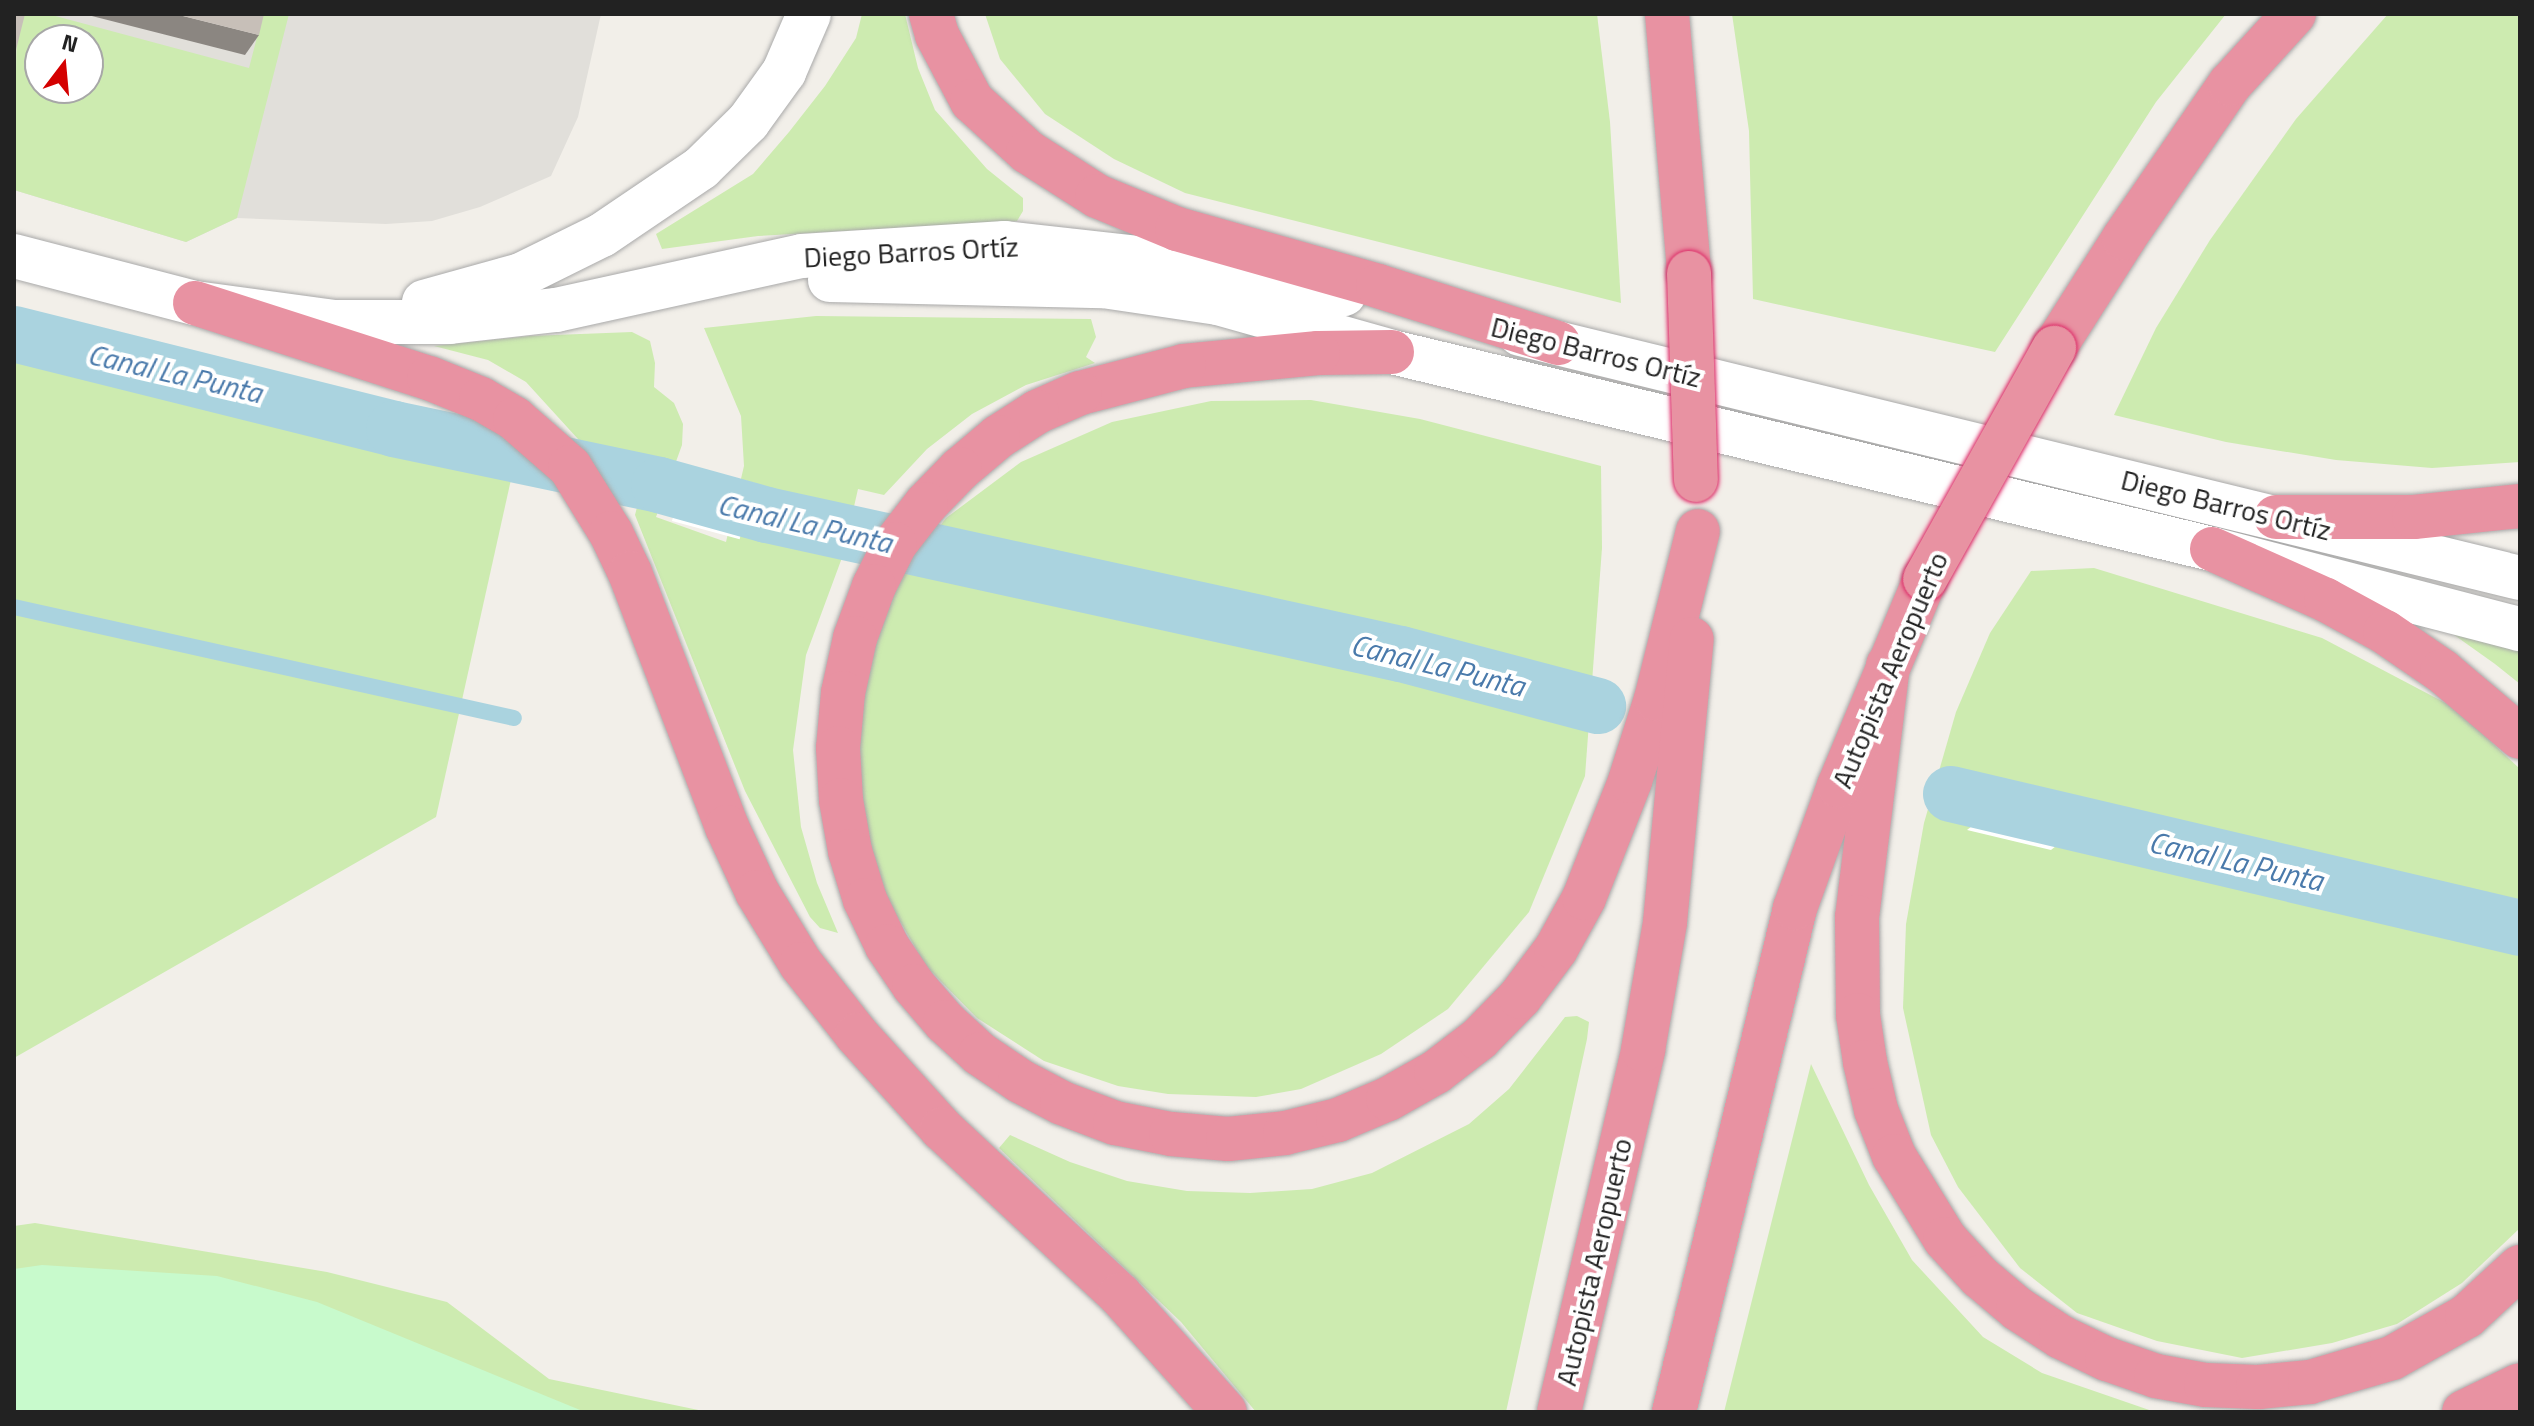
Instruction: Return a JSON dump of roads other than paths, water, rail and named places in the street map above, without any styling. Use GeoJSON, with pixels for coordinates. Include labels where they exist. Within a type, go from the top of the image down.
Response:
{"type":"FeatureCollection","features":[{"type":"Feature","properties":{"kind":"highway"},"geometry":{"type":"LineString","coordinates":[[931,14],[944,49],[972,101],[1028,152],[1097,196],[1177,229],[1378,286],[1558,343]]}},
{"type":"Feature","properties":{"kind":"highway","name":"Autopista Aeropuerto"},"geometry":{"type":"LineString","coordinates":[[1559,1412],[1643,1050],[1665,922],[1691,669],[1698,531],[1689,273],[1667,14]]}},
{"type":"Feature","properties":{"kind":"highway","name":"Autopista Aeropuerto"},"geometry":{"type":"LineString","coordinates":[[1674,1412],[1795,908],[1888,665],[1925,579],[2054,348],[2230,84],[2294,14]]}},
{"type":"Feature","properties":{"kind":"highway"},"geometry":{"type":"LineString","coordinates":[[2230,84],[2321,14]]}},
{"type":"Feature","properties":{"kind":"highway"},"geometry":{"type":"LineString","coordinates":[[195,303],[429,378],[515,419],[570,467],[594,504],[630,573],[727,827],[757,892],[801,964],[857,1035],[942,1129],[1120,1295],[1225,1412]]}},
{"type":"Feature","properties":{"kind":"highway"},"geometry":{"type":"LineString","coordinates":[[1392,352],[1318,353],[1184,366],[1080,393],[1037,412],[998,437],[926,504],[895,544],[874,586],[855,638],[843,693],[838,748],[841,800],[850,851],[865,900],[887,946],[945,1022],[980,1054],[1020,1081],[1062,1103],[1115,1123],[1171,1134],[1228,1139],[1285,1133],[1338,1120],[1388,1099],[1447,1064],[1479,1039],[1520,997],[1556,949],[1584,898],[1613,825],[1656,699],[1698,531]]}},
{"type":"Feature","properties":{"kind":"highway"},"geometry":{"type":"LineString","coordinates":[[2276,517],[2414,517],[2520,506]]}},
{"type":"Feature","properties":{"kind":"highway"},"geometry":{"type":"LineString","coordinates":[[2212,549],[2326,600],[2385,632],[2442,671],[2520,737]]}},
{"type":"Feature","properties":{"kind":"highway"},"geometry":{"type":"LineString","coordinates":[[1888,665],[1857,917],[1858,1015],[1865,1062],[1876,1110],[1894,1156],[1945,1239],[1980,1277],[2018,1309],[2061,1337],[2107,1359],[2168,1378],[2258,1387],[2310,1382],[2392,1358],[2467,1316],[2520,1267]]}},
{"type":"Feature","properties":{"kind":"highway"},"geometry":{"type":"LineString","coordinates":[[2464,1412],[2520,1385]]}},
{"type":"Feature","properties":{"kind":"street"},"geometry":{"type":"LineString","coordinates":[[333,322],[458,295],[521,275],[602,235],[701,168],[748,122],[784,72],[809,14]]}},
{"type":"Feature","properties":{"kind":"street","name":"Diego Barros Ortíz"},"geometry":{"type":"LineString","coordinates":[[14,256],[195,303],[333,322],[450,322],[556,310],[802,256],[1005,243],[1184,263],[1397,304],[2520,578]]}},
{"type":"Feature","properties":{"kind":"street","name":"Diego Barros Ortíz"},"geometry":{"type":"LineString","coordinates":[[660,288],[867,278],[1103,286],[1218,303],[1392,352],[2212,549],[2520,629]]}},
{"type":"Feature","properties":{"kind":"waterway","name":"Canal La Punta"},"geometry":{"type":"LineString","coordinates":[[14,334],[394,429],[659,485],[767,515],[1401,654],[1598,706]]}},
{"type":"Feature","properties":{"kind":"waterway"},"geometry":{"type":"LineString","coordinates":[[14,607],[514,718]]}},
{"type":"Feature","properties":{"kind":"waterway","name":"Canal La Punta"},"geometry":{"type":"LineString","coordinates":[[1951,794],[2520,928]]}}]}
